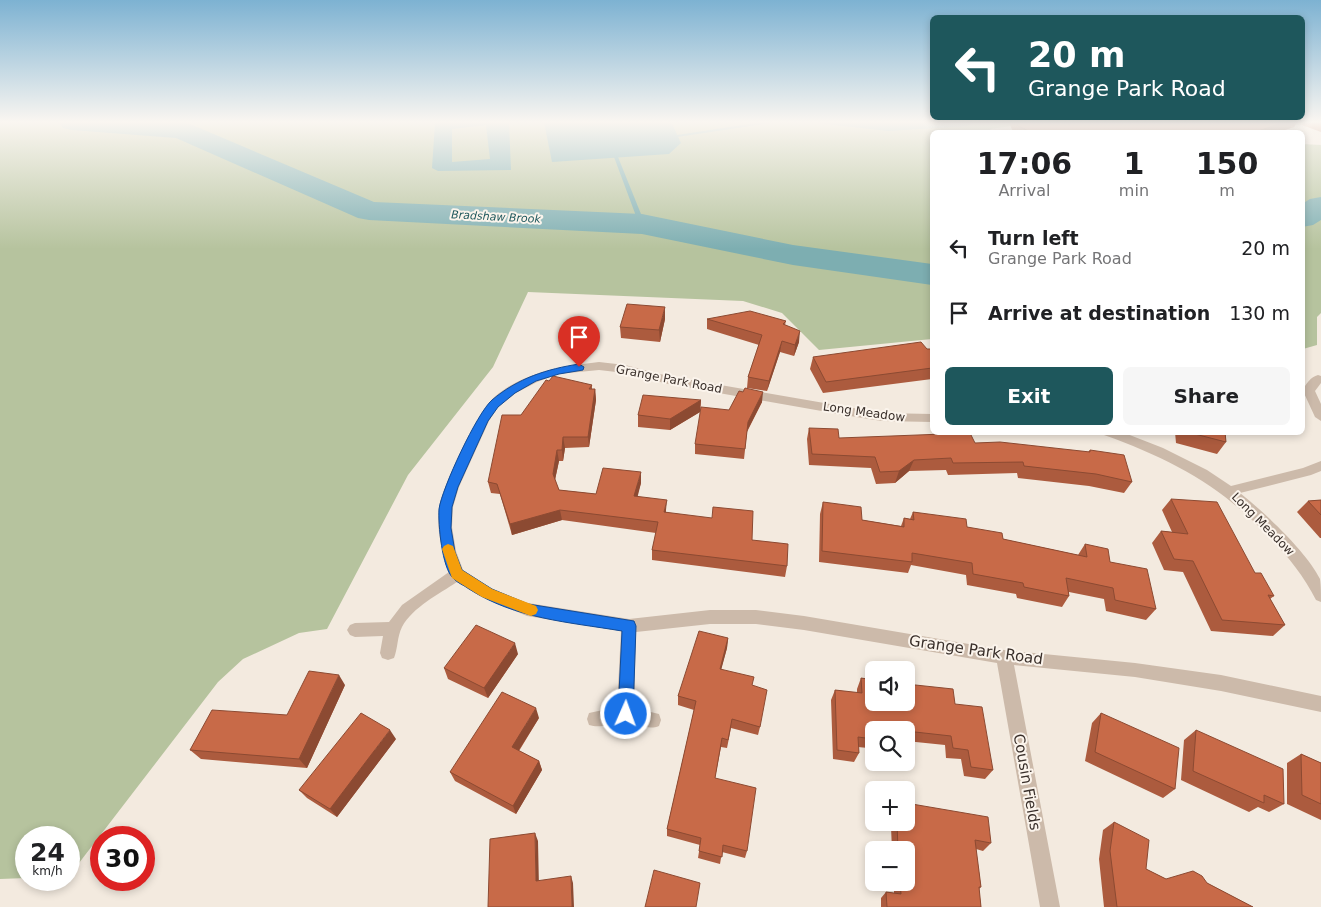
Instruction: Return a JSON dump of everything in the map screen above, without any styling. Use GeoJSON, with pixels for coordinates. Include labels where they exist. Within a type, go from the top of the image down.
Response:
{"type":"FeatureCollection","features":[{"type":"Feature","properties":{"kind":"street","name":"Grange Park Road"},"geometry":{"type":"LineString","coordinates":[[796,401],[668,380],[625,369],[599,366],[557,371],[533,379],[512,390],[494,404],[483,420],[452,487],[446,507],[445,528],[449,552],[457,574],[487,593],[527,609],[629,626],[710,617],[756,617],[814,624],[1004,657],[1135,670],[1221,683],[1321,704]]}},
{"type":"Feature","properties":{"kind":"street"},"geometry":{"type":"LineString","coordinates":[[1318,379],[1306,390],[1321,417]]}},
{"type":"Feature","properties":{"kind":"street","name":"Long Meadow"},"geometry":{"type":"LineString","coordinates":[[796,401],[882,417],[930,418]]}},
{"type":"Feature","properties":{"kind":"street","name":"Long Meadow"},"geometry":{"type":"LineString","coordinates":[[1116,435],[1158,450],[1195,468],[1230,491],[1298,558],[1321,596]]}},
{"type":"Feature","properties":{"kind":"street"},"geometry":{"type":"LineString","coordinates":[[1230,491],[1306,472],[1321,466]]}},
{"type":"Feature","properties":{"kind":"street"},"geometry":{"type":"LineString","coordinates":[[388,653],[393,629],[397,621],[457,574]]}},
{"type":"Feature","properties":{"kind":"street"},"geometry":{"type":"LineString","coordinates":[[626,714],[629,626]]}},
{"type":"Feature","properties":{"kind":"street"},"geometry":{"type":"LineString","coordinates":[[355,630],[393,629]]}},
{"type":"Feature","properties":{"kind":"street","name":"Cousin Fields"},"geometry":{"type":"LineString","coordinates":[[1004,657],[1050,907]]}},
{"type":"Feature","properties":{"kind":"street"},"geometry":{"type":"LineString","coordinates":[[594,719],[626,714],[653,720]]}},
{"type":"Feature","properties":{"kind":"green space"},"geometry":{"type":"Polygon","coordinates":[[[0,164],[930,164],[930,339],[819,350],[782,313],[743,301],[528,292],[493,367],[408,475],[327,629],[299,633],[243,659],[218,682],[107,826],[90,826],[90,849],[80,862],[80,826],[15,826],[15,878],[0,879],[0,164]]]}},
{"type":"Feature","properties":{"kind":"green space"},"geometry":{"type":"Polygon","coordinates":[[[1305,164],[1321,164],[1321,313],[1317,317],[1317,345],[1305,348],[1305,164]]]}},
{"type":"Feature","properties":{"kind":"water"},"geometry":{"type":"Polygon","coordinates":[[[432,164],[511,164],[511,170],[438,171],[432,168],[432,164]]]}},
{"type":"Feature","properties":{"kind":"building"},"geometry":{"type":"Polygon","coordinates":[[[627,304],[665,307],[659,330],[620,327],[627,304]]]}},
{"type":"Feature","properties":{"kind":"building"},"geometry":{"type":"Polygon","coordinates":[[[750,311],[786,321],[783,324],[800,331],[795,345],[782,341],[769,381],[748,377],[762,335],[707,319],[750,311]]]}},
{"type":"Feature","properties":{"kind":"building"},"geometry":{"type":"Polygon","coordinates":[[[921,342],[927,349],[930,349],[930,368],[826,382],[813,357],[921,342]]]}},
{"type":"Feature","properties":{"kind":"building"},"geometry":{"type":"Polygon","coordinates":[[[553,376],[592,385],[589,389],[595,389],[588,437],[563,437],[562,450],[557,450],[553,474],[559,490],[596,494],[603,468],[641,472],[634,496],[667,500],[664,512],[712,518],[713,507],[753,511],[752,540],[788,544],[787,566],[652,550],[658,522],[560,510],[510,524],[497,484],[488,482],[502,415],[521,415],[546,380],[549,381],[553,376]]]}},
{"type":"Feature","properties":{"kind":"building"},"geometry":{"type":"Polygon","coordinates":[[[745,388],[763,392],[748,422],[745,449],[695,444],[701,407],[729,410],[739,391],[743,392],[745,388]]]}},
{"type":"Feature","properties":{"kind":"building"},"geometry":{"type":"Polygon","coordinates":[[[643,395],[701,400],[670,419],[638,415],[643,395]]]}},
{"type":"Feature","properties":{"kind":"building"},"geometry":{"type":"Polygon","coordinates":[[[809,428],[838,429],[839,438],[971,435],[975,443],[1000,442],[1124,455],[1132,482],[1096,474],[1024,466],[1023,462],[953,463],[951,458],[914,460],[899,471],[880,472],[875,457],[812,454],[809,428]]]}},
{"type":"Feature","properties":{"kind":"building"},"geometry":{"type":"Polygon","coordinates":[[[1199,435],[1225,435],[1226,442],[1199,435]]]}},
{"type":"Feature","properties":{"kind":"building"},"geometry":{"type":"Polygon","coordinates":[[[1171,499],[1217,502],[1255,573],[1261,573],[1274,596],[1268,595],[1285,625],[1222,620],[1193,561],[1174,559],[1161,531],[1188,534],[1171,499]]]}},
{"type":"Feature","properties":{"kind":"building"},"geometry":{"type":"Polygon","coordinates":[[[1321,500],[1321,515],[1308,501],[1321,500]]]}},
{"type":"Feature","properties":{"kind":"building"},"geometry":{"type":"Polygon","coordinates":[[[823,502],[861,507],[862,520],[904,527],[904,518],[914,520],[913,512],[966,519],[967,527],[1002,533],[1003,539],[1087,557],[1085,544],[1108,549],[1110,562],[1147,569],[1156,609],[1115,600],[1113,588],[1066,578],[1069,596],[1024,587],[1023,583],[973,574],[972,563],[912,553],[912,562],[822,551],[823,502]]]}},
{"type":"Feature","properties":{"kind":"building"},"geometry":{"type":"Polygon","coordinates":[[[476,625],[515,643],[484,688],[444,668],[476,625]]]}},
{"type":"Feature","properties":{"kind":"building"},"geometry":{"type":"Polygon","coordinates":[[[699,631],[728,638],[720,669],[754,677],[752,685],[767,690],[760,727],[732,719],[728,740],[722,738],[715,778],[756,788],[747,851],[723,845],[722,857],[699,851],[701,838],[667,829],[696,701],[678,696],[699,631]]]}},
{"type":"Feature","properties":{"kind":"building"},"geometry":{"type":"Polygon","coordinates":[[[309,671],[339,675],[299,759],[190,750],[212,710],[287,715],[309,671]]]}},
{"type":"Feature","properties":{"kind":"building"},"geometry":{"type":"Polygon","coordinates":[[[861,678],[865,679],[865,711],[915,711],[915,685],[953,689],[955,704],[982,707],[993,770],[971,767],[968,750],[953,748],[951,736],[915,732],[915,721],[865,721],[865,738],[858,737],[859,753],[837,750],[835,690],[862,693],[861,678]]]}},
{"type":"Feature","properties":{"kind":"building"},"geometry":{"type":"Polygon","coordinates":[[[502,692],[536,708],[512,747],[539,761],[513,806],[450,772],[502,692]]]}},
{"type":"Feature","properties":{"kind":"building"},"geometry":{"type":"Polygon","coordinates":[[[361,713],[390,730],[330,809],[299,790],[361,713]]]}},
{"type":"Feature","properties":{"kind":"building"},"geometry":{"type":"Polygon","coordinates":[[[1101,713],[1179,748],[1175,789],[1095,752],[1101,713]]]}},
{"type":"Feature","properties":{"kind":"building"},"geometry":{"type":"Polygon","coordinates":[[[1196,730],[1283,769],[1284,804],[1264,795],[1264,803],[1193,771],[1196,730]]]}},
{"type":"Feature","properties":{"kind":"building"},"geometry":{"type":"Polygon","coordinates":[[[1301,754],[1321,763],[1321,804],[1302,795],[1301,754]]]}},
{"type":"Feature","properties":{"kind":"building"},"geometry":{"type":"Polygon","coordinates":[[[915,805],[988,817],[991,843],[975,840],[981,887],[979,887],[981,907],[887,907],[886,892],[901,894],[901,891],[915,891],[915,841],[898,841],[897,831],[915,831],[915,805]]]}},
{"type":"Feature","properties":{"kind":"building"},"geometry":{"type":"Polygon","coordinates":[[[1114,822],[1149,840],[1146,869],[1166,879],[1193,871],[1202,876],[1207,883],[1253,907],[1117,907],[1110,851],[1114,822]]]}},
{"type":"Feature","properties":{"kind":"building"},"geometry":{"type":"Polygon","coordinates":[[[535,833],[536,881],[571,876],[572,907],[488,907],[490,839],[535,833]]]}},
{"type":"Feature","properties":{"kind":"building"},"geometry":{"type":"Polygon","coordinates":[[[654,870],[700,883],[696,907],[645,907],[654,870]]]}},
{"type":"Feature","properties":{"kind":"waterway","name":"Bradshaw Brook"},"geometry":{"type":"LineString","coordinates":[[261,164],[369,211],[642,224],[793,255],[930,275]]}},
{"type":"Feature","properties":{"kind":"waterway"},"geometry":{"type":"LineString","coordinates":[[619,164],[642,224]]}},
{"type":"Feature","properties":{"kind":"waterway","name":"Bradshaw Brook"},"geometry":{"type":"LineString","coordinates":[[1305,216],[1321,206]]}},
{"type":"Feature","properties":{"kind":"slow traffic"},"geometry":{"type":"LineString","coordinates":[[448,549],[457,574],[487,593],[531,610]]}},
{"type":"Feature","properties":{"kind":"route"},"geometry":{"type":"LineString","coordinates":[[579,367],[557,371],[533,379],[512,390],[494,404],[483,420],[452,487],[446,507],[445,528],[449,552],[457,574],[487,593],[527,609],[629,626],[626,714]]}}]}
